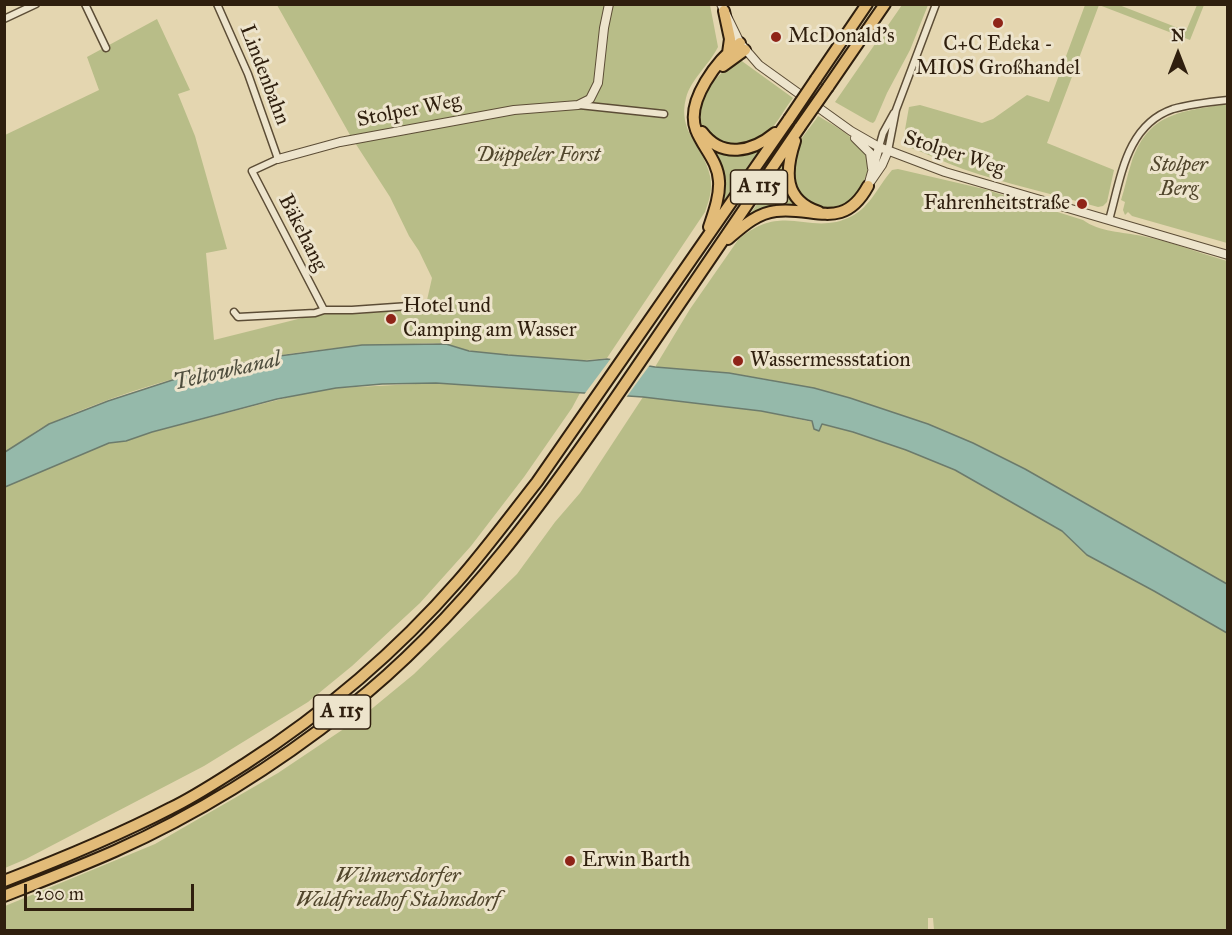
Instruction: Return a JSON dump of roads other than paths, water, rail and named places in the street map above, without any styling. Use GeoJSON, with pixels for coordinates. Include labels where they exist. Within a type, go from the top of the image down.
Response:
{"type":"FeatureCollection","features":[{"type":"Feature","properties":{"kind":"highway","name":"A 115"},"geometry":{"type":"LineString","coordinates":[[4,881],[122,832],[172,808],[232,772],[315,716],[384,656],[458,581],[511,515],[584,415],[867,4]]}},
{"type":"Feature","properties":{"kind":"highway","name":"A 115"},"geometry":{"type":"LineString","coordinates":[[4,896],[115,851],[172,823],[248,779],[349,707],[421,643],[488,570],[531,516],[597,425],[885,4]]}},
{"type":"Feature","properties":{"kind":"highway"},"geometry":{"type":"LineString","coordinates":[[722,8],[730,39],[728,53]]}},
{"type":"Feature","properties":{"kind":"highway"},"geometry":{"type":"LineString","coordinates":[[706,238],[716,206],[719,181],[714,161],[696,130],[694,116],[700,91],[728,53],[742,46]]}},
{"type":"Feature","properties":{"kind":"highway"},"geometry":{"type":"LineString","coordinates":[[709,78],[742,46]]}},
{"type":"Feature","properties":{"kind":"highway"},"geometry":{"type":"LineString","coordinates":[[694,116],[706,137],[723,148],[732,150],[744,150],[757,146],[787,122]]}},
{"type":"Feature","properties":{"kind":"highway"},"geometry":{"type":"LineString","coordinates":[[800,127],[788,161],[790,184],[800,201],[812,210],[828,215]]}},
{"type":"Feature","properties":{"kind":"highway"},"geometry":{"type":"LineString","coordinates":[[718,246],[746,224],[775,211],[793,210],[828,215],[838,213],[855,204],[868,186]]}},
{"type":"Feature","properties":{"kind":"street"},"geometry":{"type":"LineString","coordinates":[[4,19],[36,4]]}},
{"type":"Feature","properties":{"kind":"street"},"geometry":{"type":"LineString","coordinates":[[85,4],[106,48]]}},
{"type":"Feature","properties":{"kind":"street","name":"Lindenbahn"},"geometry":{"type":"LineString","coordinates":[[217,4],[248,74],[278,159]]}},
{"type":"Feature","properties":{"kind":"street"},"geometry":{"type":"LineString","coordinates":[[578,105],[590,99],[598,83],[609,4]]}},
{"type":"Feature","properties":{"kind":"street"},"geometry":{"type":"LineString","coordinates":[[868,186],[879,147],[896,110],[936,4]]}},
{"type":"Feature","properties":{"kind":"street","name":"Stolper Weg"},"geometry":{"type":"LineString","coordinates":[[722,8],[742,46],[759,65],[850,131],[879,147],[939,170],[1227,255]]}},
{"type":"Feature","properties":{"kind":"street"},"geometry":{"type":"LineString","coordinates":[[1109,220],[1127,156],[1140,130],[1171,110],[1227,100]]}},
{"type":"Feature","properties":{"kind":"street","name":"Stolper Weg"},"geometry":{"type":"LineString","coordinates":[[252,171],[278,159],[315,148],[514,110],[578,105],[664,114]]}},
{"type":"Feature","properties":{"kind":"street"},"geometry":{"type":"LineString","coordinates":[[868,186],[888,151],[896,110]]}},
{"type":"Feature","properties":{"kind":"street"},"geometry":{"type":"LineString","coordinates":[[850,131],[870,153],[872,168]]}},
{"type":"Feature","properties":{"kind":"street","name":"Bäkehang"},"geometry":{"type":"LineString","coordinates":[[252,171],[324,310]]}},
{"type":"Feature","properties":{"kind":"street"},"geometry":{"type":"LineString","coordinates":[[234,312],[238,317],[410,306]]}},
{"type":"Feature","properties":{"kind":"water","name":"Teltowkanal"},"geometry":{"type":"Polygon","coordinates":[[[446,344],[469,351],[508,355],[587,361],[607,359],[655,367],[729,373],[814,388],[928,424],[1025,469],[1227,584],[1227,633],[1087,555],[1062,531],[955,470],[853,432],[822,424],[819,431],[814,429],[812,421],[761,411],[643,397],[436,383],[336,388],[277,399],[126,441],[109,443],[5,487],[5,452],[49,424],[108,401],[194,373],[279,356],[362,345],[446,344]]]}},
{"type":"Feature","properties":{"kind":"place","name":"C+C Edeka - MIOS Großhandel"},"geometry":{"type":"Point","coordinates":[998,23]}},
{"type":"Feature","properties":{"kind":"place","name":"McDonald's"},"geometry":{"type":"Point","coordinates":[776,37]}},
{"type":"Feature","properties":{"kind":"place","name":"Fahrenheitstraße"},"geometry":{"type":"Point","coordinates":[1082,204]}},
{"type":"Feature","properties":{"kind":"place","name":"Hotel und Camping am Wasser"},"geometry":{"type":"Point","coordinates":[391,319]}},
{"type":"Feature","properties":{"kind":"place","name":"Wassermessstation"},"geometry":{"type":"Point","coordinates":[738,361]}},
{"type":"Feature","properties":{"kind":"place","name":"Erwin Barth"},"geometry":{"type":"Point","coordinates":[570,861]}},
{"type":"Feature","properties":{"kind":"park label","name":"Düppeler Forst"},"geometry":{"type":"Point","coordinates":[538,156]}},
{"type":"Feature","properties":{"kind":"park label","name":"Stolper Berg"},"geometry":{"type":"Point","coordinates":[1179,178]}},
{"type":"Feature","properties":{"kind":"park label","name":"Wilmersdorfer Waldfriedhof Stahnsdorf"},"geometry":{"type":"Point","coordinates":[398,889]}}]}
